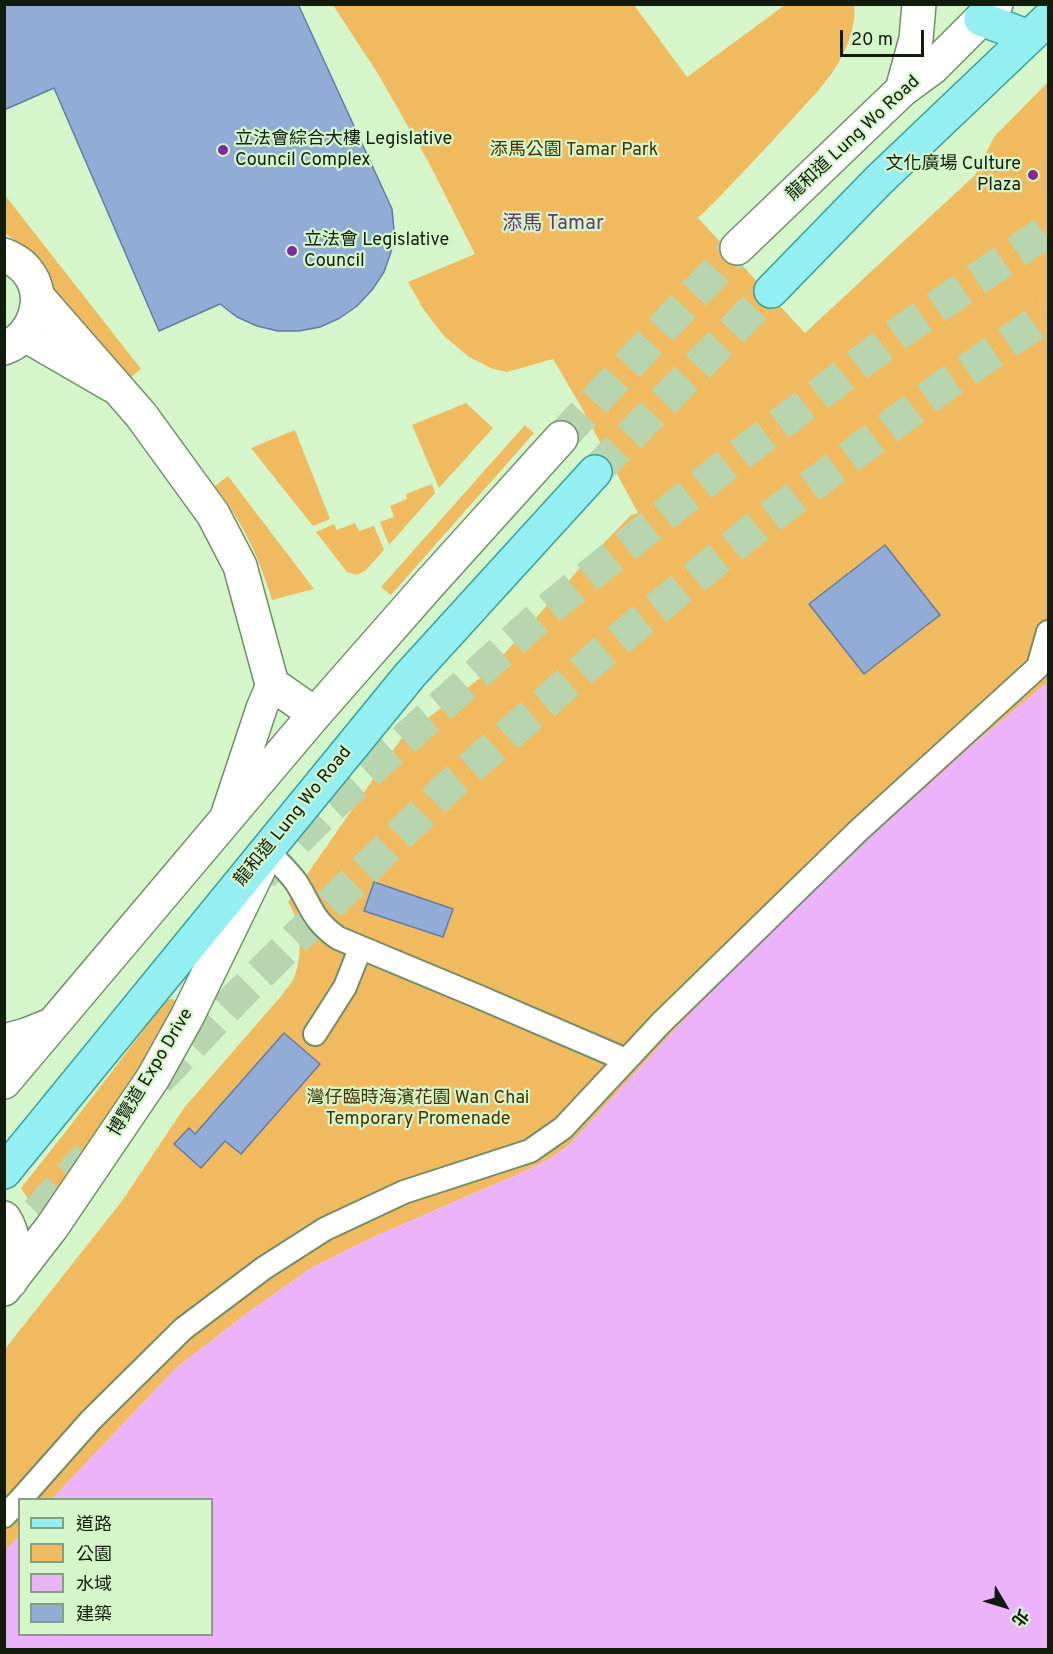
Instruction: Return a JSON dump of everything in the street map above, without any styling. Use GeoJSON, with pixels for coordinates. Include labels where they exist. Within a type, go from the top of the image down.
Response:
{"type":"FeatureCollection","features":[{"type":"Feature","properties":{"kind":"main road"},"geometry":{"type":"LineString","coordinates":[[902,90],[916,39],[919,4]]}},
{"type":"Feature","properties":{"kind":"main road"},"geometry":{"type":"LineString","coordinates":[[771,291],[879,180],[1039,28],[981,9]]}},
{"type":"Feature","properties":{"kind":"main road","name":"龍和道 Lung Wo Road"},"geometry":{"type":"LineString","coordinates":[[737,248],[902,90],[932,68],[981,9]]}},
{"type":"Feature","properties":{"kind":"main road"},"geometry":{"type":"LineString","coordinates":[[4,255],[17,261],[27,271],[38,297],[147,423],[213,514],[240,566],[272,684],[315,714]]}},
{"type":"Feature","properties":{"kind":"main road"},"geometry":{"type":"LineString","coordinates":[[14,342],[34,318],[38,297]]}},
{"type":"Feature","properties":{"kind":"main road"},"geometry":{"type":"LineString","coordinates":[[4,1083],[315,714],[561,438]]}},
{"type":"Feature","properties":{"kind":"main road","name":"龍和道 Lung Wo Road"},"geometry":{"type":"LineString","coordinates":[[4,1172],[410,675],[596,472]]}},
{"type":"Feature","properties":{"kind":"main road","name":"博覽道 Expo Drive"},"geometry":{"type":"LineString","coordinates":[[8,1285],[52,1227],[153,1078],[187,1017],[267,850]]}},
{"type":"Feature","properties":{"kind":"main road"},"geometry":{"type":"LineString","coordinates":[[4,1041],[53,1024]]}},
{"type":"Feature","properties":{"kind":"main road","name":"博覽道 Expo Drive"},"geometry":{"type":"LineString","coordinates":[[4,1218],[10,1227],[13,1242],[8,1285]]}},
{"type":"Feature","properties":{"kind":"street"},"geometry":{"type":"LineString","coordinates":[[14,342],[120,392]]}},
{"type":"Feature","properties":{"kind":"street"},"geometry":{"type":"LineString","coordinates":[[22,1498],[91,1420],[183,1329],[264,1268],[325,1229],[404,1192],[530,1151],[563,1128],[661,1023],[858,831],[1038,667],[1048,632]]}},
{"type":"Feature","properties":{"kind":"street"},"geometry":{"type":"LineString","coordinates":[[223,823],[272,684]]}},
{"type":"Feature","properties":{"kind":"street"},"geometry":{"type":"LineString","coordinates":[[267,850],[296,882],[314,916],[325,930],[338,938],[626,1060]]}},
{"type":"Feature","properties":{"kind":"street"},"geometry":{"type":"LineString","coordinates":[[315,1034],[345,987],[360,949]]}},
{"type":"Feature","properties":{"kind":"street"},"geometry":{"type":"LineString","coordinates":[[4,1516],[18,1502]]}},
{"type":"Feature","properties":{"kind":"green space"},"geometry":{"type":"Polygon","coordinates":[[[333,5],[634,5],[687,77],[785,5],[854,5],[854,20],[848,44],[828,79],[698,218],[805,333],[975,175],[994,137],[1048,82],[1048,682],[976,742],[679,1025],[569,1145],[532,1168],[369,1239],[311,1268],[250,1311],[176,1368],[53,1498],[18,1498],[18,1537],[5,1552],[5,1349],[122,1201],[184,1108],[291,983],[298,967],[300,948],[296,918],[288,902],[401,739],[489,671],[578,570],[631,515],[638,513],[553,359],[507,372],[493,369],[469,357],[444,336],[424,310],[408,282],[475,254],[429,163],[378,74],[333,5]]]}},
{"type":"Feature","properties":{"kind":"green space"},"geometry":{"type":"Polygon","coordinates":[[[4,194],[141,369],[131,377],[56,295],[50,282],[24,247],[5,233],[4,194]]]}},
{"type":"Feature","properties":{"kind":"green space"},"geometry":{"type":"Polygon","coordinates":[[[466,403],[493,428],[439,488],[412,425],[466,403]]]}},
{"type":"Feature","properties":{"kind":"green space"},"geometry":{"type":"Polygon","coordinates":[[[525,425],[534,433],[391,595],[381,587],[525,425]]]}},
{"type":"Feature","properties":{"kind":"green space"},"geometry":{"type":"Polygon","coordinates":[[[295,430],[330,519],[313,526],[251,448],[295,430]]]}},
{"type":"Feature","properties":{"kind":"green space"},"geometry":{"type":"Polygon","coordinates":[[[228,476],[314,589],[272,600],[249,540],[215,486],[228,476]]]}},
{"type":"Feature","properties":{"kind":"green space"},"geometry":{"type":"Polygon","coordinates":[[[432,484],[435,493],[389,545],[380,522],[394,517],[390,506],[407,499],[406,494],[432,484]]]}},
{"type":"Feature","properties":{"kind":"green space"},"geometry":{"type":"Polygon","coordinates":[[[355,523],[359,531],[374,526],[384,550],[366,570],[357,575],[347,572],[316,532],[334,524],[337,530],[355,523]]]}},
{"type":"Feature","properties":{"kind":"green space"},"geometry":{"type":"Polygon","coordinates":[[[170,999],[177,1003],[140,1073],[41,1219],[21,1188],[165,1002],[170,999]]]}},
{"type":"Feature","properties":{"kind":"water"},"geometry":{"type":"Polygon","coordinates":[[[1048,682],[1048,1649],[5,1649],[4,1552],[18,1537],[18,1636],[213,1636],[213,1498],[53,1498],[176,1368],[311,1268],[369,1239],[532,1168],[569,1145],[679,1025],[815,887],[976,742],[1048,682]]]}},
{"type":"Feature","properties":{"kind":"building","name":"立法會綜合大樓 Legislative Council Complex"},"geometry":{"type":"Polygon","coordinates":[[[4,4],[298,4],[392,209],[394,230],[391,252],[384,272],[372,290],[357,306],[340,318],[320,327],[299,331],[278,331],[257,326],[237,317],[220,304],[159,331],[54,88],[4,110],[4,4]]]}},
{"type":"Feature","properties":{"kind":"building"},"geometry":{"type":"Polygon","coordinates":[[[885,545],[940,615],[864,674],[809,604],[885,545]]]}},
{"type":"Feature","properties":{"kind":"building"},"geometry":{"type":"Polygon","coordinates":[[[374,882],[453,909],[443,937],[364,911],[374,882]]]}},
{"type":"Feature","properties":{"kind":"building"},"geometry":{"type":"Polygon","coordinates":[[[284,1033],[320,1064],[241,1154],[225,1141],[201,1168],[174,1144],[189,1128],[195,1134],[284,1033]]]}},
{"type":"Feature","properties":{"kind":"tunnel"},"geometry":{"type":"LineString","coordinates":[[262,875],[329,808],[546,611],[716,473],[905,329],[1048,230]]}},
{"type":"Feature","properties":{"kind":"tunnel"},"geometry":{"type":"LineString","coordinates":[[561,438],[737,248]]}},
{"type":"Feature","properties":{"kind":"tunnel"},"geometry":{"type":"LineString","coordinates":[[595,472],[771,291]]}},
{"type":"Feature","properties":{"kind":"tunnel"},"geometry":{"type":"LineString","coordinates":[[158,1080],[237,997],[446,789],[602,653],[758,526],[948,383],[1048,315]]}},
{"type":"Feature","properties":{"kind":"tunnel"},"geometry":{"type":"LineString","coordinates":[[4,1249],[88,1156]]}},
{"type":"Feature","properties":{"kind":"place","name":"立法會綜合大樓 Legislative Council Complex"},"geometry":{"type":"Point","coordinates":[223,150]}},
{"type":"Feature","properties":{"kind":"place","name":"文化廣場 Culture Plaza"},"geometry":{"type":"Point","coordinates":[1033,175]}},
{"type":"Feature","properties":{"kind":"place","name":"立法會 Legislative Council"},"geometry":{"type":"Point","coordinates":[292,251]}},
{"type":"Feature","properties":{"kind":"district","name":"添馬 Tamar"},"geometry":{"type":"Point","coordinates":[553,225]}},
{"type":"Feature","properties":{"kind":"park label","name":"添馬公園 Tamar Park"},"geometry":{"type":"Point","coordinates":[574,151]}},
{"type":"Feature","properties":{"kind":"park label","name":"灣仔臨時海濱花園 Wan Chai Temporary Promenade"},"geometry":{"type":"Point","coordinates":[418,1109]}}]}
